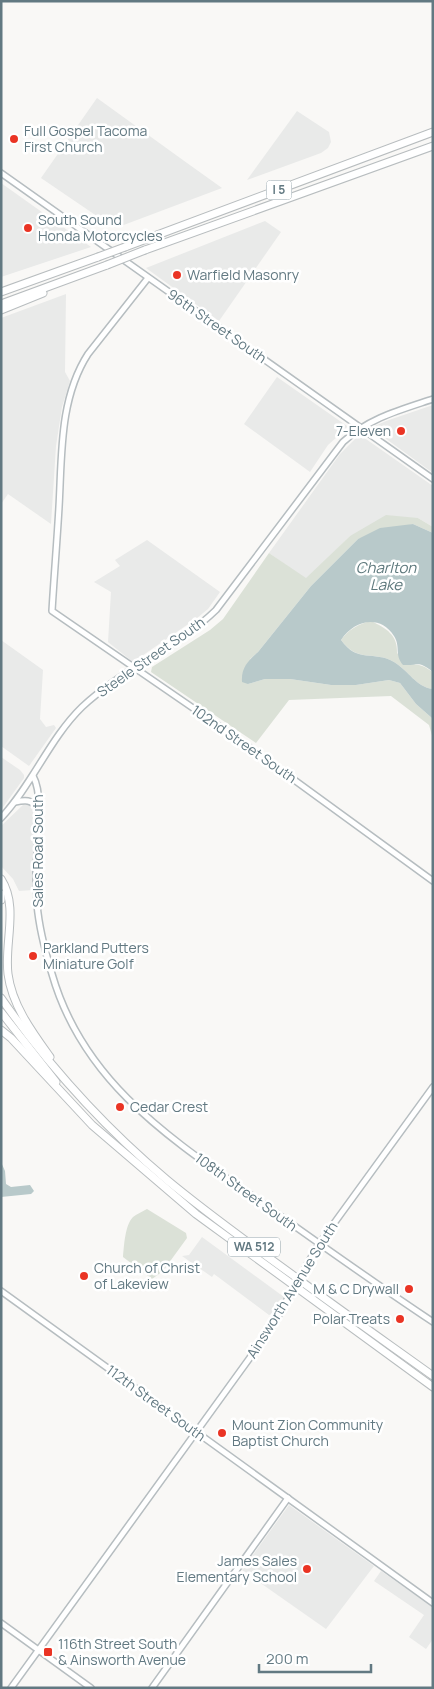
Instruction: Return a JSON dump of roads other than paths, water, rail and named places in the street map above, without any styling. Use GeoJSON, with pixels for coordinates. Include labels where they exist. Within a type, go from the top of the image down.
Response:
{"type":"FeatureCollection","features":[{"type":"Feature","properties":{"kind":"highway","name":"I 5"},"geometry":{"type":"LineString","coordinates":[[1,291],[98,257],[433,132]]}},
{"type":"Feature","properties":{"kind":"highway","name":"I 5"},"geometry":{"type":"LineString","coordinates":[[1,304],[433,146]]}},
{"type":"Feature","properties":{"kind":"highway"},"geometry":{"type":"LineString","coordinates":[[1,310],[98,268]]}},
{"type":"Feature","properties":{"kind":"highway"},"geometry":{"type":"LineString","coordinates":[[1,879],[7,890],[10,902],[7,958],[11,990],[25,1019],[66,1080]]}},
{"type":"Feature","properties":{"kind":"highway"},"geometry":{"type":"LineString","coordinates":[[1,894],[1,900]]}},
{"type":"Feature","properties":{"kind":"highway","name":"WA 512"},"geometry":{"type":"LineString","coordinates":[[1,998],[38,1049],[66,1080],[114,1131],[167,1180],[227,1228],[433,1376]]}},
{"type":"Feature","properties":{"kind":"highway","name":"WA 512"},"geometry":{"type":"LineString","coordinates":[[1,1012],[58,1084],[120,1149],[208,1224],[433,1387]]}},
{"type":"Feature","properties":{"kind":"highway"},"geometry":{"type":"LineString","coordinates":[[1,1030],[11,1038],[78,1111],[120,1149]]}},
{"type":"Feature","properties":{"kind":"street","name":"96th Street South"},"geometry":{"type":"LineString","coordinates":[[1,173],[433,479]]}},
{"type":"Feature","properties":{"kind":"street","name":"102nd Street South"},"geometry":{"type":"LineString","coordinates":[[148,278],[84,360],[71,391],[64,425],[52,611],[238,739],[433,881]]}},
{"type":"Feature","properties":{"kind":"street","name":"Steele Street South"},"geometry":{"type":"LineString","coordinates":[[1,818],[77,712],[91,699],[191,631],[216,610],[334,453],[349,437],[360,428],[380,417],[433,399]]}},
{"type":"Feature","properties":{"kind":"street","name":"Sales Road South"},"geometry":{"type":"LineString","coordinates":[[32,776],[39,792],[36,874],[40,929],[52,976],[62,1003],[76,1031],[94,1059],[116,1087]]}},
{"type":"Feature","properties":{"kind":"street"},"geometry":{"type":"LineString","coordinates":[[14,802],[24,800],[31,802],[38,810]]}},
{"type":"Feature","properties":{"kind":"street","name":"108th Street South"},"geometry":{"type":"LineString","coordinates":[[116,1087],[168,1135],[319,1244],[433,1322]]}},
{"type":"Feature","properties":{"kind":"street","name":"Ainsworth Avenue South"},"geometry":{"type":"LineString","coordinates":[[11,1688],[271,1328],[319,1244],[433,1087]]}},
{"type":"Feature","properties":{"kind":"street","name":"112th Street South"},"geometry":{"type":"LineString","coordinates":[[1,1291],[433,1603]]}},
{"type":"Feature","properties":{"kind":"street"},"geometry":{"type":"LineString","coordinates":[[152,1688],[288,1498]]}},
{"type":"Feature","properties":{"kind":"street"},"geometry":{"type":"LineString","coordinates":[[1,1623],[91,1688]]}},
{"type":"Feature","properties":{"kind":"water","name":"Charlton Lake"},"geometry":{"type":"Polygon","coordinates":[[[413,524],[433,533],[433,672],[418,664],[403,665],[400,661],[394,636],[388,629],[375,622],[360,624],[346,633],[341,640],[354,652],[394,662],[417,682],[433,689],[433,719],[416,704],[400,683],[389,680],[356,685],[331,685],[290,679],[265,679],[248,684],[242,682],[244,669],[248,662],[311,586],[358,539],[380,528],[413,524]]]}},
{"type":"Feature","properties":{"kind":"water"},"geometry":{"type":"Polygon","coordinates":[[[1,1162],[5,1171],[6,1184],[11,1187],[30,1185],[34,1191],[31,1194],[1,1197],[1,1162]]]}},
{"type":"Feature","properties":{"kind":"place","name":"Full Gospel Tacoma First Church"},"geometry":{"type":"Point","coordinates":[14,139]}},
{"type":"Feature","properties":{"kind":"place","name":"South Sound Honda Motorcycles"},"geometry":{"type":"Point","coordinates":[28,228]}},
{"type":"Feature","properties":{"kind":"place","name":"Warfield Masonry"},"geometry":{"type":"Point","coordinates":[177,275]}},
{"type":"Feature","properties":{"kind":"place","name":"7-Eleven"},"geometry":{"type":"Point","coordinates":[401,431]}},
{"type":"Feature","properties":{"kind":"place","name":"Parkland Putters Miniature Golf"},"geometry":{"type":"Point","coordinates":[33,956]}},
{"type":"Feature","properties":{"kind":"place","name":"Cedar Crest"},"geometry":{"type":"Point","coordinates":[120,1107]}},
{"type":"Feature","properties":{"kind":"place","name":"Church of Christ of Lakeview"},"geometry":{"type":"Point","coordinates":[84,1276]}},
{"type":"Feature","properties":{"kind":"place","name":"M & C Drywall"},"geometry":{"type":"Point","coordinates":[409,1289]}},
{"type":"Feature","properties":{"kind":"place","name":"Polar Treats"},"geometry":{"type":"Point","coordinates":[400,1319]}},
{"type":"Feature","properties":{"kind":"place","name":"Mount Zion Community Baptist Church"},"geometry":{"type":"Point","coordinates":[222,1433]}},
{"type":"Feature","properties":{"kind":"place","name":"James Sales Elementary School"},"geometry":{"type":"Point","coordinates":[307,1569]}},
{"type":"Feature","properties":{"kind":"place","name":"116th Street South & Ainsworth Avenue"},"geometry":{"type":"Point","coordinates":[48,1652]}}]}
